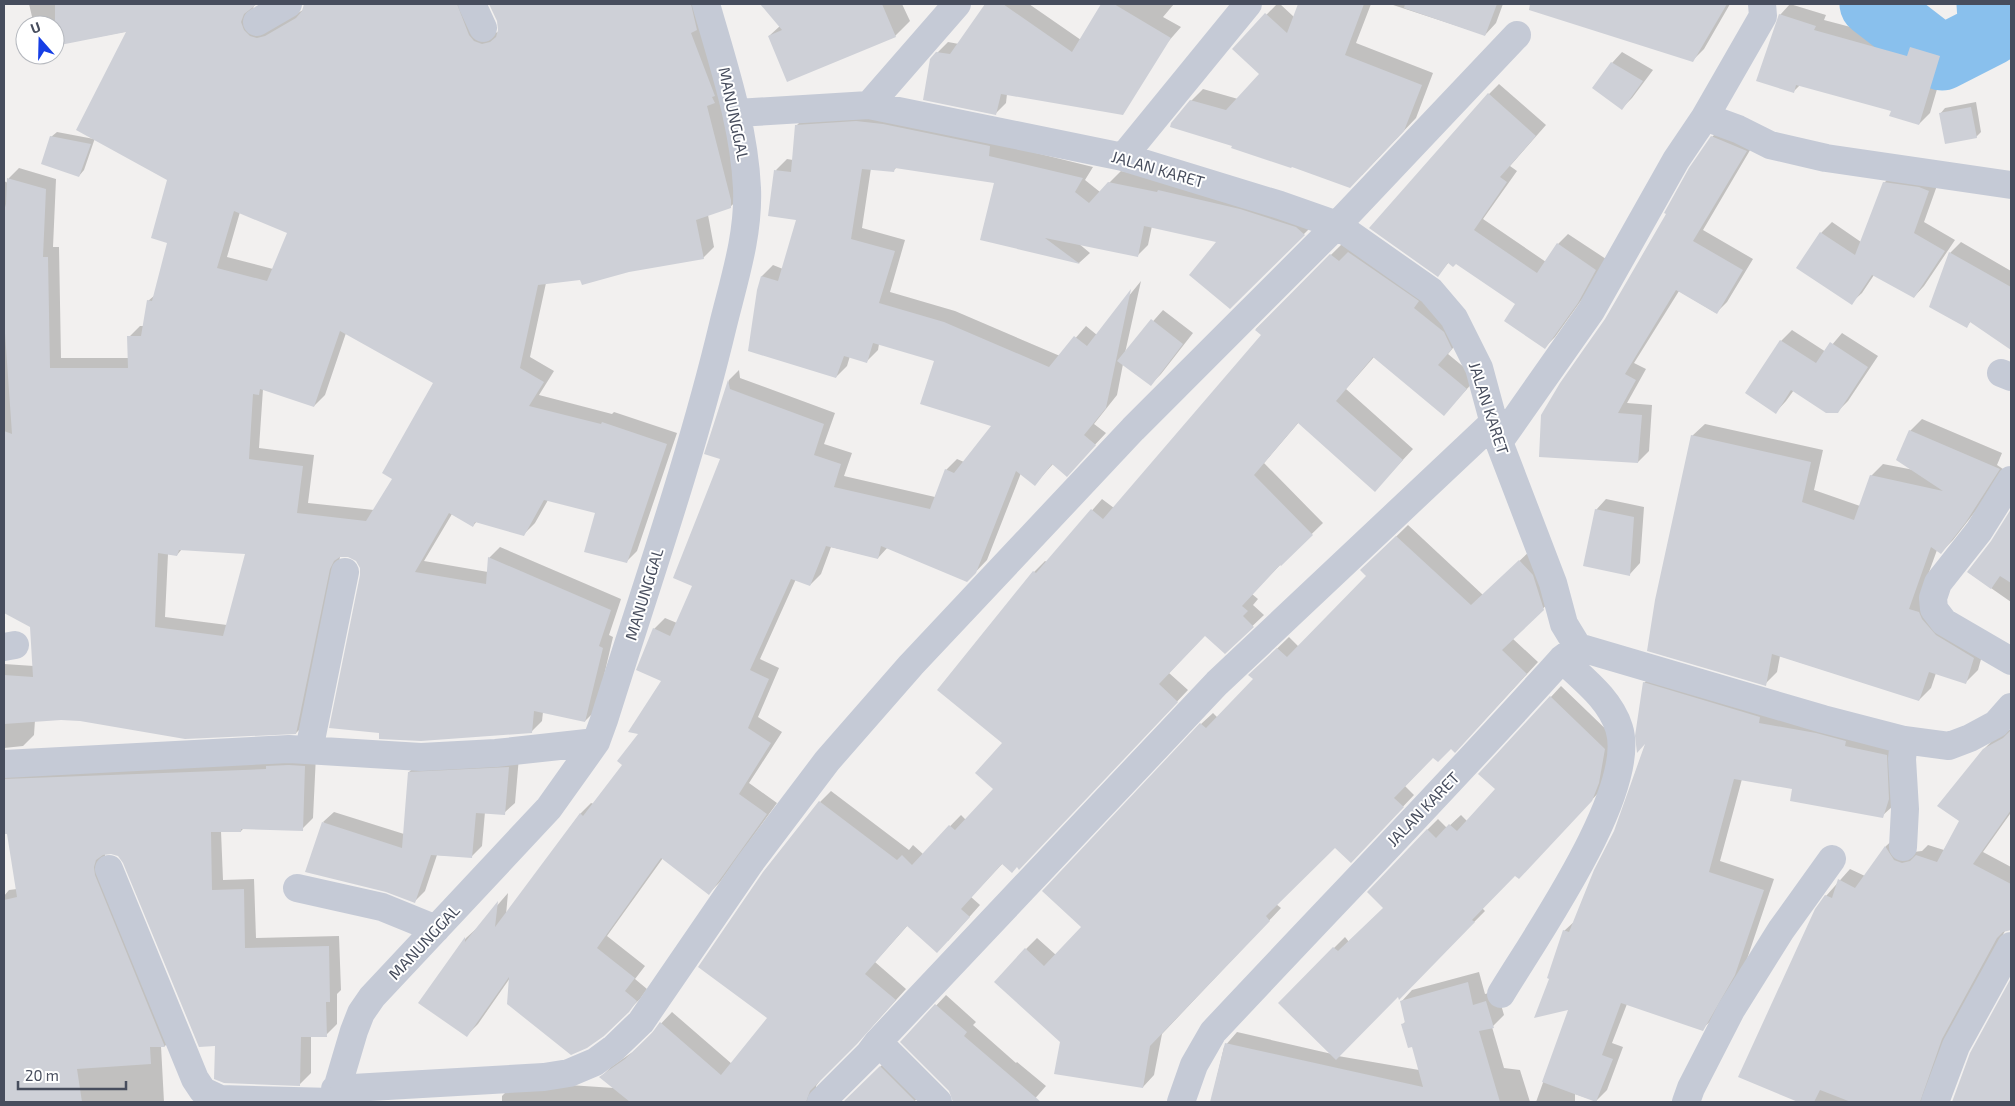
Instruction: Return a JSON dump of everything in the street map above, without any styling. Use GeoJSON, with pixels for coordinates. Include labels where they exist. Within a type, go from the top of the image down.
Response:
{"type":"FeatureCollection","features":[{"type":"Feature","properties":{"kind":"street"},"geometry":{"type":"LineString","coordinates":[[257,22],[288,4]]}},
{"type":"Feature","properties":{"kind":"street"},"geometry":{"type":"LineString","coordinates":[[472,4],[483,28]]}},
{"type":"Feature","properties":{"kind":"street","name":"MANUNGGAL"},"geometry":{"type":"LineString","coordinates":[[334,1098],[361,1013],[372,997],[548,808],[596,742],[708,389],[746,232],[747,190],[745,153],[737,113],[706,4]]}},
{"type":"Feature","properties":{"kind":"street"},"geometry":{"type":"LineString","coordinates":[[870,105],[957,4]]}},
{"type":"Feature","properties":{"kind":"street"},"geometry":{"type":"LineString","coordinates":[[1123,157],[1248,4]]}},
{"type":"Feature","properties":{"kind":"street"},"geometry":{"type":"LineString","coordinates":[[821,1102],[870,1054],[878,1042],[1217,684],[1496,433],[1591,311],[1676,160],[1706,117],[1763,16],[1762,4]]}},
{"type":"Feature","properties":{"kind":"street"},"geometry":{"type":"LineString","coordinates":[[109,870],[195,1079],[203,1091],[220,1099],[334,1098],[569,1073],[596,1062],[641,1022],[750,863],[827,761],[910,665],[1133,429],[1338,225],[1517,36]]}},
{"type":"Feature","properties":{"kind":"street","name":"JALAN KARET"},"geometry":{"type":"LineString","coordinates":[[737,113],[870,105],[1123,157],[1280,205],[1338,225],[1431,291],[1454,318],[1479,368],[1496,433],[1553,583],[1570,653],[1212,1032],[1194,1065],[1181,1102]]}},
{"type":"Feature","properties":{"kind":"street"},"geometry":{"type":"LineString","coordinates":[[1706,117],[1738,129],[1770,145],[1826,158],[2011,185]]}},
{"type":"Feature","properties":{"kind":"street"},"geometry":{"type":"LineString","coordinates":[[2011,480],[1978,531],[1938,583],[1933,598],[1934,609],[1944,622],[2011,661]]}},
{"type":"Feature","properties":{"kind":"street"},"geometry":{"type":"LineString","coordinates":[[310,750],[345,572]]}},
{"type":"Feature","properties":{"kind":"street"},"geometry":{"type":"LineString","coordinates":[[1570,653],[1748,697],[1904,740],[1949,746],[1970,738],[1996,724],[2011,707]]}},
{"type":"Feature","properties":{"kind":"street"},"geometry":{"type":"LineString","coordinates":[[1501,994],[1589,849],[1621,763],[1620,730],[1613,712],[1570,653]]}},
{"type":"Feature","properties":{"kind":"street"},"geometry":{"type":"LineString","coordinates":[[1903,847],[1905,809],[1902,760],[1904,740]]}},
{"type":"Feature","properties":{"kind":"street"},"geometry":{"type":"LineString","coordinates":[[4,764],[289,750],[421,756],[496,753],[596,742]]}},
{"type":"Feature","properties":{"kind":"street"},"geometry":{"type":"LineString","coordinates":[[1686,1102],[1691,1088],[1731,1010],[1781,930],[1832,859]]}},
{"type":"Feature","properties":{"kind":"street"},"geometry":{"type":"LineString","coordinates":[[297,888],[382,907],[436,929]]}},
{"type":"Feature","properties":{"kind":"street"},"geometry":{"type":"LineString","coordinates":[[1935,1102],[1956,1046],[2011,946]]}},
{"type":"Feature","properties":{"kind":"street"},"geometry":{"type":"LineString","coordinates":[[878,1042],[938,1102]]}},
{"type":"Feature","properties":{"kind":"building"},"geometry":{"type":"Polygon","coordinates":[[[55,4],[257,4],[244,14],[241,22],[244,30],[250,36],[257,38],[265,36],[296,18],[302,11],[304,4],[457,4],[469,35],[474,41],[482,44],[490,42],[496,37],[498,30],[497,21],[489,4],[691,4],[697,30],[691,33],[715,96],[712,97],[715,103],[707,106],[731,200],[731,208],[696,220],[704,259],[629,272],[582,285],[580,280],[538,285],[520,368],[544,382],[529,406],[601,424],[602,422],[667,444],[627,563],[584,552],[595,513],[544,500],[524,536],[475,522],[473,527],[449,513],[415,572],[486,584],[488,557],[611,610],[599,646],[603,648],[585,722],[534,711],[532,733],[421,741],[379,739],[379,733],[329,728],[360,575],[360,568],[356,561],[348,557],[340,557],[334,561],[330,569],[296,734],[185,739],[80,721],[61,720],[4,724],[4,675],[33,677],[30,627],[4,613],[4,431],[12,434],[4,319],[4,211],[7,178],[46,189],[43,257],[48,257],[50,368],[128,368],[127,336],[141,336],[147,300],[152,301],[167,243],[151,238],[167,180],[76,130],[126,32],[65,44],[65,15],[55,15],[55,4]],[[234,211],[217,268],[267,281],[287,233],[234,211]],[[340,331],[314,407],[260,389],[259,395],[253,394],[249,459],[303,466],[297,513],[366,521],[392,479],[382,473],[433,383],[340,331]],[[179,550],[177,556],[158,553],[155,627],[223,636],[245,554],[179,550]]]}},
{"type":"Feature","properties":{"kind":"building"},"geometry":{"type":"Polygon","coordinates":[[[760,4],[882,4],[896,37],[787,82],[768,36],[782,30],[760,4]]]}},
{"type":"Feature","properties":{"kind":"building"},"geometry":{"type":"Polygon","coordinates":[[[985,4],[1003,4],[1072,52],[1101,4],[1114,4],[1171,38],[1123,115],[1001,94],[996,115],[923,100],[930,59],[936,52],[950,54],[985,4]]]}},
{"type":"Feature","properties":{"kind":"building"},"geometry":{"type":"Polygon","coordinates":[[[1298,4],[1364,4],[1345,55],[1422,85],[1404,131],[1350,188],[1231,148],[1232,146],[1170,127],[1171,123],[1190,100],[1226,110],[1259,74],[1232,49],[1265,13],[1287,33],[1298,4]]]}},
{"type":"Feature","properties":{"kind":"building"},"geometry":{"type":"Polygon","coordinates":[[[1405,4],[1497,4],[1485,36],[1404,8],[1405,4]]]}},
{"type":"Feature","properties":{"kind":"building"},"geometry":{"type":"Polygon","coordinates":[[[1530,4],[1727,4],[1693,62],[1529,10],[1530,4]]]}},
{"type":"Feature","properties":{"kind":"building"},"geometry":{"type":"Polygon","coordinates":[[[1779,14],[1816,26],[1814,30],[1907,56],[1910,47],[1940,56],[1919,125],[1889,116],[1891,111],[1796,85],[1794,93],[1756,81],[1779,14]]]}},
{"type":"Feature","properties":{"kind":"building"},"geometry":{"type":"Polygon","coordinates":[[[1611,62],[1643,81],[1622,110],[1592,88],[1611,62]]]}},
{"type":"Feature","properties":{"kind":"building"},"geometry":{"type":"Polygon","coordinates":[[[1488,93],[1536,136],[1500,177],[1507,182],[1474,230],[1537,273],[1557,243],[1596,270],[1578,303],[1545,349],[1504,321],[1515,304],[1456,264],[1453,267],[1448,263],[1438,277],[1369,228],[1488,93]]]}},
{"type":"Feature","properties":{"kind":"building"},"geometry":{"type":"Polygon","coordinates":[[[1971,107],[1977,138],[1945,144],[1939,113],[1971,107]]]}},
{"type":"Feature","properties":{"kind":"building"},"geometry":{"type":"Polygon","coordinates":[[[856,121],[883,124],[990,146],[989,156],[1083,178],[1075,192],[1089,203],[1108,182],[1157,192],[1158,190],[1240,209],[1296,227],[1305,235],[1230,309],[1189,275],[1216,242],[1144,226],[1138,257],[1045,238],[1080,264],[980,240],[994,183],[895,168],[894,172],[862,169],[851,239],[895,251],[879,303],[944,322],[1049,367],[1074,336],[1087,346],[1131,289],[1106,408],[1084,435],[1096,445],[1067,477],[1052,464],[1035,486],[1016,471],[976,573],[967,582],[881,546],[878,559],[826,546],[810,586],[791,579],[750,670],[769,679],[748,728],[771,743],[739,794],[767,814],[709,895],[661,858],[597,948],[635,978],[625,991],[637,1001],[629,1012],[604,1036],[587,1048],[571,1055],[507,1004],[509,977],[467,1037],[418,1003],[465,937],[465,942],[498,901],[495,927],[580,813],[583,816],[622,765],[617,761],[638,734],[628,732],[661,681],[636,670],[653,628],[670,636],[692,586],[673,578],[720,459],[704,454],[728,380],[730,389],[824,424],[814,455],[841,464],[834,487],[930,509],[945,469],[954,473],[991,426],[920,404],[934,361],[873,343],[867,363],[844,356],[836,378],[748,351],[757,290],[761,276],[778,281],[796,220],[768,216],[774,170],[791,172],[795,125],[856,121]]]}},
{"type":"Feature","properties":{"kind":"building"},"geometry":{"type":"Polygon","coordinates":[[[50,136],[91,144],[79,177],[41,164],[50,136]]]}},
{"type":"Feature","properties":{"kind":"building"},"geometry":{"type":"Polygon","coordinates":[[[1711,136],[1747,151],[1693,241],[1743,270],[1717,314],[1676,290],[1625,374],[1636,380],[1618,413],[1642,415],[1638,463],[1539,457],[1541,415],[1560,383],[1605,319],[1666,214],[1664,213],[1689,168],[1711,136]]]}},
{"type":"Feature","properties":{"kind":"building"},"geometry":{"type":"Polygon","coordinates":[[[1883,182],[1919,187],[1929,191],[1914,233],[1945,251],[1914,298],[1872,275],[1852,305],[1796,268],[1820,232],[1855,255],[1883,182]]]}},
{"type":"Feature","properties":{"kind":"building"},"geometry":{"type":"Polygon","coordinates":[[[1348,252],[1419,301],[1414,308],[1444,332],[1452,349],[1438,365],[1467,389],[1444,416],[1373,357],[1336,401],[1403,460],[1375,492],[1298,423],[1254,475],[1313,535],[1280,565],[1242,606],[1248,611],[1243,616],[1254,627],[1225,654],[1205,636],[1159,684],[1178,702],[1019,870],[1017,867],[1012,873],[1002,864],[961,909],[970,917],[937,953],[907,926],[865,974],[896,1000],[857,1044],[810,1091],[806,1102],[630,1102],[599,1077],[625,1059],[652,1033],[660,1022],[721,1075],[767,1018],[698,967],[763,872],[819,801],[897,860],[902,855],[912,865],[949,825],[955,830],[993,789],[975,773],[1002,743],[937,690],[1033,571],[1036,573],[1091,509],[1103,519],[1261,335],[1255,330],[1330,254],[1339,261],[1348,252]]]}},
{"type":"Feature","properties":{"kind":"building"},"geometry":{"type":"Polygon","coordinates":[[[1949,252],[2011,287],[2011,350],[1970,322],[1967,328],[1929,307],[1949,252]]]}},
{"type":"Feature","properties":{"kind":"building"},"geometry":{"type":"Polygon","coordinates":[[[1151,319],[1183,344],[1151,386],[1117,361],[1151,319]]]}},
{"type":"Feature","properties":{"kind":"building"},"geometry":{"type":"Polygon","coordinates":[[[1780,340],[1816,363],[1830,342],[1868,367],[1838,413],[1826,413],[1791,390],[1776,414],[1745,393],[1780,340]]]}},
{"type":"Feature","properties":{"kind":"building"},"geometry":{"type":"Polygon","coordinates":[[[1909,430],[2000,469],[1966,522],[1941,554],[1931,547],[1909,609],[1919,612],[1922,619],[1936,635],[1974,658],[1966,684],[1929,672],[1919,701],[1772,654],[1766,686],[1647,651],[1655,600],[1691,435],[1811,462],[1802,502],[1854,520],[1870,475],[1943,491],[1896,460],[1909,430]]]}},
{"type":"Feature","properties":{"kind":"building"},"geometry":{"type":"Polygon","coordinates":[[[1595,509],[1634,517],[1630,576],[1583,566],[1595,509]]]}},
{"type":"Feature","properties":{"kind":"building"},"geometry":{"type":"Polygon","coordinates":[[[2011,509],[2011,583],[2000,576],[1991,589],[1967,572],[1991,541],[2011,509]]]}},
{"type":"Feature","properties":{"kind":"building"},"geometry":{"type":"Polygon","coordinates":[[[1396,536],[1471,605],[1519,560],[1533,575],[1544,610],[1502,650],[1527,674],[1455,753],[1451,749],[1438,762],[1433,758],[1394,798],[1404,807],[1351,863],[1335,848],[1266,916],[1270,921],[1150,1046],[1143,1088],[1054,1074],[1060,1042],[994,982],[1025,948],[1044,966],[1081,927],[1042,891],[1200,723],[1206,728],[1253,679],[1248,675],[1277,648],[1287,657],[1366,576],[1360,570],[1396,536]]]}},
{"type":"Feature","properties":{"kind":"building"},"geometry":{"type":"Polygon","coordinates":[[[1643,682],[1760,717],[1759,723],[1816,733],[1846,741],[1845,746],[1887,755],[1889,799],[1883,818],[1790,801],[1792,789],[1734,779],[1709,872],[1764,890],[1735,975],[1703,1031],[1621,1003],[1602,1055],[1613,1059],[1596,1102],[1542,1082],[1568,1010],[1534,1018],[1549,979],[1547,978],[1563,930],[1569,932],[1594,870],[1614,831],[1645,744],[1637,753],[1635,736],[1643,682]]]}},
{"type":"Feature","properties":{"kind":"building"},"geometry":{"type":"Polygon","coordinates":[[[1550,696],[1605,749],[1599,783],[1592,801],[1519,879],[1515,876],[1472,920],[1475,922],[1399,1000],[1398,997],[1336,1060],[1278,1003],[1333,947],[1338,951],[1383,908],[1367,892],[1427,829],[1436,838],[1449,824],[1457,831],[1495,789],[1478,774],[1550,696]]]}},
{"type":"Feature","properties":{"kind":"building"},"geometry":{"type":"Polygon","coordinates":[[[2011,730],[2011,810],[1973,864],[2011,884],[2011,930],[2003,932],[1997,938],[1942,1039],[1920,1102],[1851,1102],[1820,1090],[1814,1102],[1798,1102],[1738,1077],[1815,909],[1825,895],[1832,898],[1838,879],[1855,888],[1885,846],[1894,860],[1902,863],[1910,861],[1916,855],[1937,862],[1959,821],[1937,806],[1983,749],[2003,738],[2011,730]]]}},
{"type":"Feature","properties":{"kind":"building"},"geometry":{"type":"Polygon","coordinates":[[[266,766],[305,766],[303,831],[241,829],[241,832],[211,832],[212,890],[244,889],[245,948],[329,946],[330,1002],[326,1002],[327,1037],[301,1037],[300,1086],[224,1083],[214,1079],[215,1046],[199,1047],[123,863],[118,856],[111,854],[103,855],[96,860],[94,867],[95,875],[165,1047],[150,1047],[151,1064],[77,1069],[82,1102],[4,1102],[4,900],[17,897],[7,834],[4,834],[4,779],[266,769],[266,766]]]}},
{"type":"Feature","properties":{"kind":"building"},"geometry":{"type":"Polygon","coordinates":[[[509,767],[505,815],[476,813],[472,858],[431,855],[415,903],[386,892],[305,872],[322,822],[402,848],[408,772],[509,767]]]}},
{"type":"Feature","properties":{"kind":"building"},"geometry":{"type":"Polygon","coordinates":[[[2011,978],[2011,1102],[1952,1102],[1970,1053],[2011,978]]]}},
{"type":"Feature","properties":{"kind":"building"},"geometry":{"type":"Polygon","coordinates":[[[1468,982],[1473,1005],[1486,1001],[1494,1028],[1479,1031],[1500,1102],[1210,1102],[1225,1043],[1423,1087],[1412,1047],[1408,1048],[1401,1024],[1405,1023],[1400,1001],[1468,982]]]}},
{"type":"Feature","properties":{"kind":"building"},"geometry":{"type":"Polygon","coordinates":[[[935,1004],[967,1032],[964,1036],[1041,1102],[953,1102],[949,1091],[900,1042],[935,1004]]]}},
{"type":"Feature","properties":{"kind":"building"},"geometry":{"type":"Polygon","coordinates":[[[880,1066],[916,1102],[843,1102],[880,1066]]]}},
{"type":"Feature","properties":{"kind":"waterway"},"geometry":{"type":"LineString","coordinates":[[1872,4],[1942,58],[1991,33],[1989,4]]}}]}
